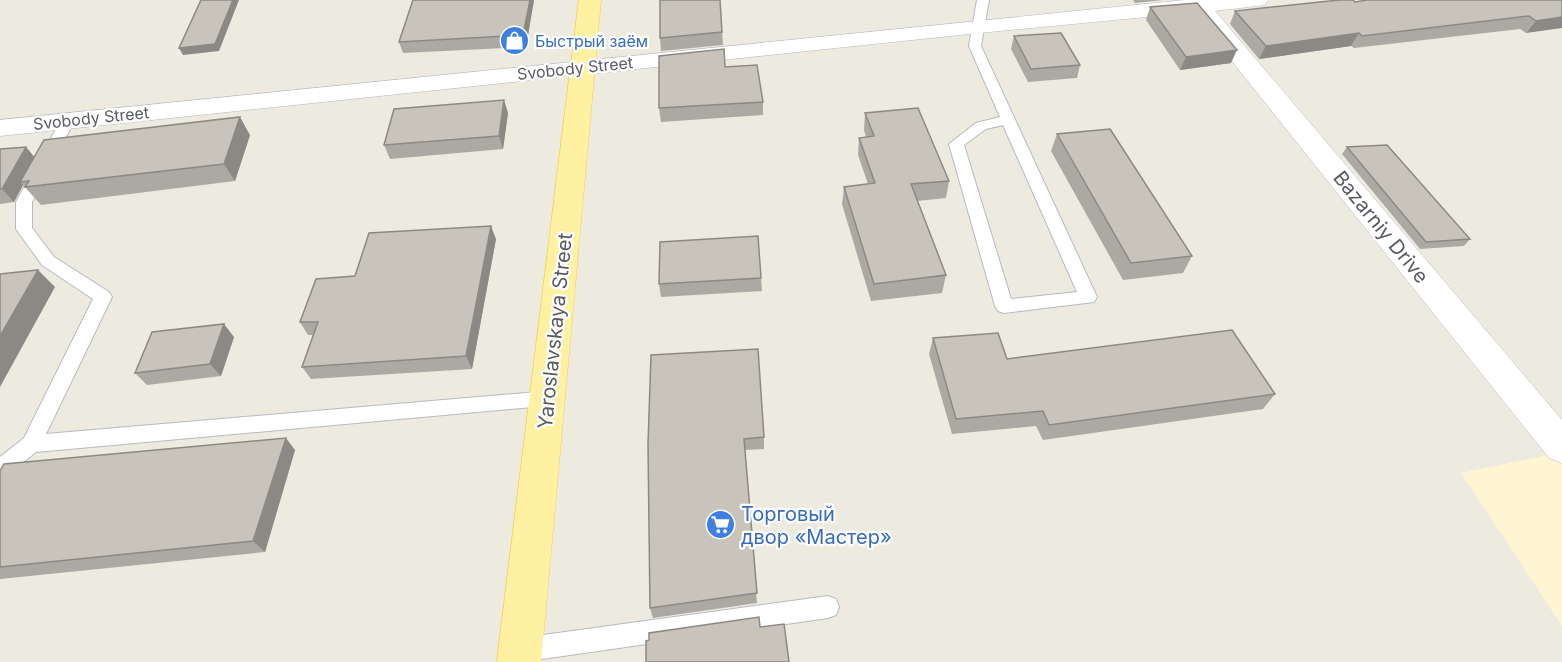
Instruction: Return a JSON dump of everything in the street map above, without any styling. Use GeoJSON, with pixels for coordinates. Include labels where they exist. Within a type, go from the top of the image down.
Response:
{"type":"FeatureCollection","features":[{"type":"Feature","properties":{"kind":"main road","name":"Yaroslavskaya Street"},"geometry":{"type":"LineString","coordinates":[[520,656],[590,0]]}},
{"type":"Feature","properties":{"kind":"street","name":"Svobody Street"},"geometry":{"type":"LineString","coordinates":[[0,128],[1197,3],[1257,0]]}},
{"type":"Feature","properties":{"kind":"street","name":"Bazarniy Drive"},"geometry":{"type":"LineString","coordinates":[[1197,3],[1562,447]]}},
{"type":"Feature","properties":{"kind":"lane"},"geometry":{"type":"LineString","coordinates":[[983,0],[975,46],[1006,120],[1088,297],[1004,306],[956,144],[981,126],[1006,120]]}},
{"type":"Feature","properties":{"kind":"lane"},"geometry":{"type":"LineString","coordinates":[[0,469],[31,444],[103,297],[48,261],[24,229],[24,202],[68,120]]}},
{"type":"Feature","properties":{"kind":"lane"},"geometry":{"type":"LineString","coordinates":[[31,444],[548,399]]}},
{"type":"Feature","properties":{"kind":"lane"},"geometry":{"type":"LineString","coordinates":[[520,656],[828,608]]}},
{"type":"Feature","properties":{"kind":"shaded area"},"geometry":{"type":"Polygon","coordinates":[[[1562,452],[1562,626],[1461,473],[1562,452]]]}},
{"type":"Feature","properties":{"kind":"building"},"geometry":{"type":"Polygon","coordinates":[[[201,0],[233,0],[215,44],[179,48],[201,0]]]}},
{"type":"Feature","properties":{"kind":"building"},"geometry":{"type":"Polygon","coordinates":[[[413,0],[530,0],[523,35],[399,42],[413,0]]]}},
{"type":"Feature","properties":{"kind":"building"},"geometry":{"type":"Polygon","coordinates":[[[660,0],[720,0],[722,32],[660,38],[660,0]]]}},
{"type":"Feature","properties":{"kind":"building"},"geometry":{"type":"Polygon","coordinates":[[[1339,0],[1355,2],[1367,0],[1562,0],[1562,17],[1536,21],[1529,16],[1362,36],[1359,33],[1266,46],[1235,11],[1339,0]]]}},
{"type":"Feature","properties":{"kind":"building"},"geometry":{"type":"Polygon","coordinates":[[[1197,3],[1237,50],[1186,57],[1150,7],[1197,3]]]}},
{"type":"Feature","properties":{"kind":"building"},"geometry":{"type":"Polygon","coordinates":[[[1061,33],[1080,65],[1031,69],[1014,36],[1061,33]]]}},
{"type":"Feature","properties":{"kind":"building"},"geometry":{"type":"Polygon","coordinates":[[[724,49],[725,67],[757,65],[763,102],[659,108],[659,56],[724,49]]]}},
{"type":"Feature","properties":{"kind":"building"},"geometry":{"type":"Polygon","coordinates":[[[504,100],[499,136],[384,145],[394,109],[504,100]]]}},
{"type":"Feature","properties":{"kind":"building"},"geometry":{"type":"Polygon","coordinates":[[[918,108],[949,181],[911,184],[946,275],[874,284],[844,187],[875,183],[859,138],[874,136],[865,113],[918,108]]]}},
{"type":"Feature","properties":{"kind":"building"},"geometry":{"type":"Polygon","coordinates":[[[240,117],[224,164],[25,187],[29,181],[20,182],[44,140],[240,117]]]}},
{"type":"Feature","properties":{"kind":"building"},"geometry":{"type":"Polygon","coordinates":[[[1110,129],[1192,256],[1131,263],[1057,134],[1110,129]]]}},
{"type":"Feature","properties":{"kind":"building"},"geometry":{"type":"Polygon","coordinates":[[[1387,145],[1470,239],[1426,242],[1347,147],[1387,145]]]}},
{"type":"Feature","properties":{"kind":"building"},"geometry":{"type":"Polygon","coordinates":[[[26,147],[2,189],[0,189],[0,149],[26,147]]]}},
{"type":"Feature","properties":{"kind":"building"},"geometry":{"type":"Polygon","coordinates":[[[491,226],[466,356],[302,367],[318,322],[300,322],[316,279],[355,276],[369,233],[491,226]]]}},
{"type":"Feature","properties":{"kind":"building"},"geometry":{"type":"Polygon","coordinates":[[[758,236],[761,278],[659,284],[660,242],[758,236]]]}},
{"type":"Feature","properties":{"kind":"building"},"geometry":{"type":"Polygon","coordinates":[[[38,270],[0,336],[0,274],[38,270]]]}},
{"type":"Feature","properties":{"kind":"building"},"geometry":{"type":"Polygon","coordinates":[[[224,324],[210,364],[135,373],[152,332],[224,324]]]}},
{"type":"Feature","properties":{"kind":"building"},"geometry":{"type":"Polygon","coordinates":[[[1232,330],[1275,394],[1049,425],[1043,411],[956,419],[933,338],[998,333],[1007,359],[1232,330]]]}},
{"type":"Feature","properties":{"kind":"building"},"geometry":{"type":"Polygon","coordinates":[[[758,349],[764,437],[744,439],[757,593],[650,608],[648,444],[651,355],[758,349]]]}},
{"type":"Feature","properties":{"kind":"building"},"geometry":{"type":"Polygon","coordinates":[[[286,438],[253,541],[0,567],[0,471],[4,464],[286,438]]]}},
{"type":"Feature","properties":{"kind":"building"},"geometry":{"type":"Polygon","coordinates":[[[759,617],[760,627],[784,624],[789,662],[646,662],[646,641],[649,640],[649,633],[759,617]]]}},
{"type":"Feature","properties":{"kind":"place","name":"Быстрый заём"},"geometry":{"type":"Point","coordinates":[514,41]}},
{"type":"Feature","properties":{"kind":"place","name":"Торговый двор «Мастер»"},"geometry":{"type":"Point","coordinates":[720,525]}}]}
